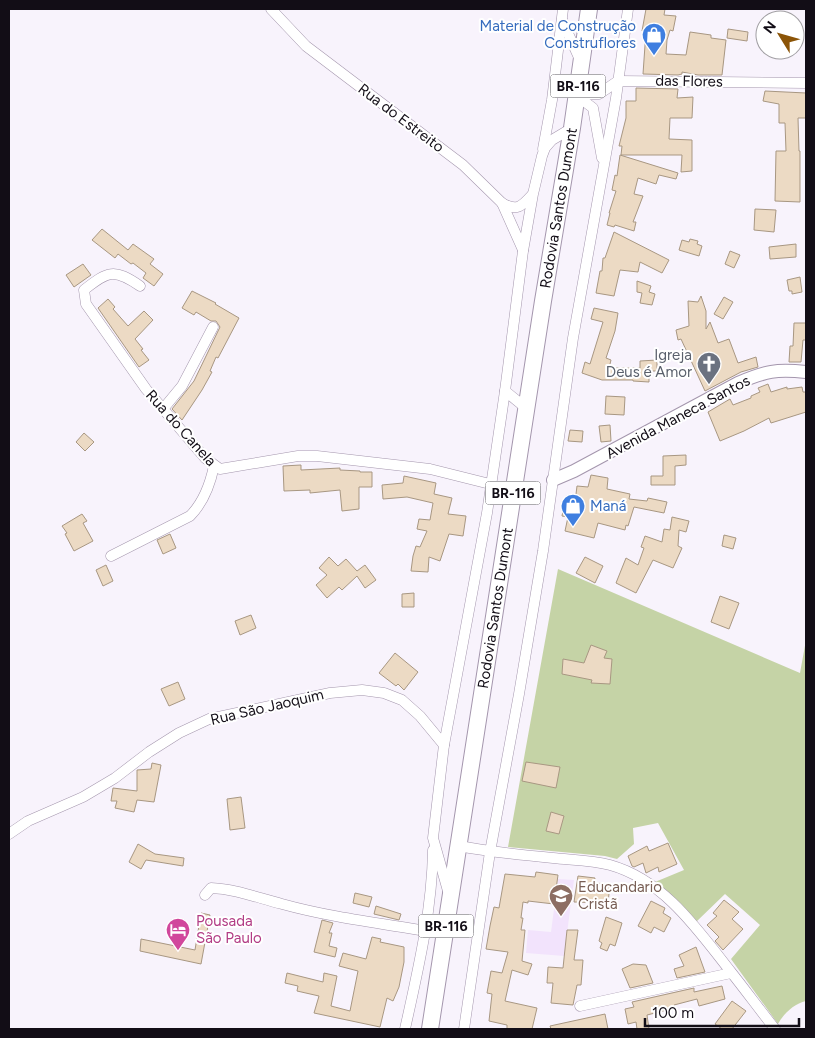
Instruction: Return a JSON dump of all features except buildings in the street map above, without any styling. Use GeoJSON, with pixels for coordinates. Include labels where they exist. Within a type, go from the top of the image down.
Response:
{"type":"FeatureCollection","features":[{"type":"Feature","properties":{"kind":"highway","name":"Rodovia Santos Dumont"},"geometry":{"type":"LineString","coordinates":[[430,1029],[526,408],[572,128],[589,9]]}},
{"type":"Feature","properties":{"kind":"street","name":"Rua do Estreito"},"geometry":{"type":"LineString","coordinates":[[271,9],[306,46],[463,165],[502,203]]}},
{"type":"Feature","properties":{"kind":"street"},"geometry":{"type":"LineString","coordinates":[[464,1029],[490,852],[520,694],[573,338],[618,80],[628,9]]}},
{"type":"Feature","properties":{"kind":"street"},"geometry":{"type":"LineString","coordinates":[[562,14],[581,63]]}},
{"type":"Feature","properties":{"kind":"street"},"geometry":{"type":"LineString","coordinates":[[405,1029],[426,931],[444,745],[487,513],[523,251],[552,100],[562,14]]}},
{"type":"Feature","properties":{"kind":"street"},"geometry":{"type":"LineString","coordinates":[[576,95],[599,94],[618,80]]}},
{"type":"Feature","properties":{"kind":"street","name":"das Flores"},"geometry":{"type":"LineString","coordinates":[[618,80],[806,82]]}},
{"type":"Feature","properties":{"kind":"street"},"geometry":{"type":"LineString","coordinates":[[576,95],[593,108],[603,166]]}},
{"type":"Feature","properties":{"kind":"street"},"geometry":{"type":"LineString","coordinates":[[542,156],[545,148],[552,140],[572,128]]}},
{"type":"Feature","properties":{"kind":"street"},"geometry":{"type":"LineString","coordinates":[[502,203],[516,208],[524,204],[533,194]]}},
{"type":"Feature","properties":{"kind":"street"},"geometry":{"type":"LineString","coordinates":[[502,203],[523,251]]}},
{"type":"Feature","properties":{"kind":"street","name":"Rua do Canela"},"geometry":{"type":"LineString","coordinates":[[140,286],[124,275],[111,273],[97,279],[84,290],[86,304],[146,389],[214,466],[220,469],[298,456],[317,456],[430,469],[490,484],[513,493]]}},
{"type":"Feature","properties":{"kind":"street"},"geometry":{"type":"LineString","coordinates":[[163,409],[182,386],[213,327]]}},
{"type":"Feature","properties":{"kind":"street","name":"Avenida Maneca Santos"},"geometry":{"type":"LineString","coordinates":[[553,480],[574,471],[738,383],[762,373],[781,370],[806,372]]}},
{"type":"Feature","properties":{"kind":"street"},"geometry":{"type":"LineString","coordinates":[[505,391],[526,408]]}},
{"type":"Feature","properties":{"kind":"street"},"geometry":{"type":"LineString","coordinates":[[111,556],[190,516],[199,507],[210,484],[214,466]]}},
{"type":"Feature","properties":{"kind":"street","name":"Rua São Jaoquim"},"geometry":{"type":"LineString","coordinates":[[9,834],[28,821],[83,796],[115,778],[178,733],[209,719],[330,693],[362,690],[384,693],[402,700],[420,716],[444,745]]}},
{"type":"Feature","properties":{"kind":"street"},"geometry":{"type":"LineString","coordinates":[[434,838],[450,899]]}},
{"type":"Feature","properties":{"kind":"street"},"geometry":{"type":"LineString","coordinates":[[458,846],[490,852],[609,865],[651,885],[671,902],[704,936],[774,1029]]}},
{"type":"Feature","properties":{"kind":"street"},"geometry":{"type":"LineString","coordinates":[[205,895],[211,888],[222,888],[337,916],[426,931]]}},
{"type":"Feature","properties":{"kind":"street"},"geometry":{"type":"LineString","coordinates":[[580,1006],[731,973]]}},
{"type":"Feature","properties":{"kind":"shaded area","name":"Educandario Cristã"},"geometry":{"type":"Polygon","coordinates":[[[558,879],[574,880],[564,956],[526,953],[528,930],[551,932],[558,879]]]}},
{"type":"Feature","properties":{"kind":"green space"},"geometry":{"type":"Polygon","coordinates":[[[558,569],[800,673],[806,640],[806,1001],[797,1004],[783,1016],[778,1024],[731,959],[760,925],[725,894],[696,922],[655,882],[684,870],[658,823],[633,828],[634,844],[617,859],[605,856],[508,847],[558,569]]]}},
{"type":"Feature","properties":{"kind":"place","name":"Material de Construção Construflores"},"geometry":{"type":"Point","coordinates":[654,56]}},
{"type":"Feature","properties":{"kind":"place","name":"Igreja Deus é Amor"},"geometry":{"type":"Point","coordinates":[709,385]}},
{"type":"Feature","properties":{"kind":"place","name":"Maná"},"geometry":{"type":"Point","coordinates":[573,527]}},
{"type":"Feature","properties":{"kind":"place","name":"Educandario Cristã"},"geometry":{"type":"Point","coordinates":[561,917]}},
{"type":"Feature","properties":{"kind":"place","name":"Pousada São Paulo"},"geometry":{"type":"Point","coordinates":[178,951]}}]}
